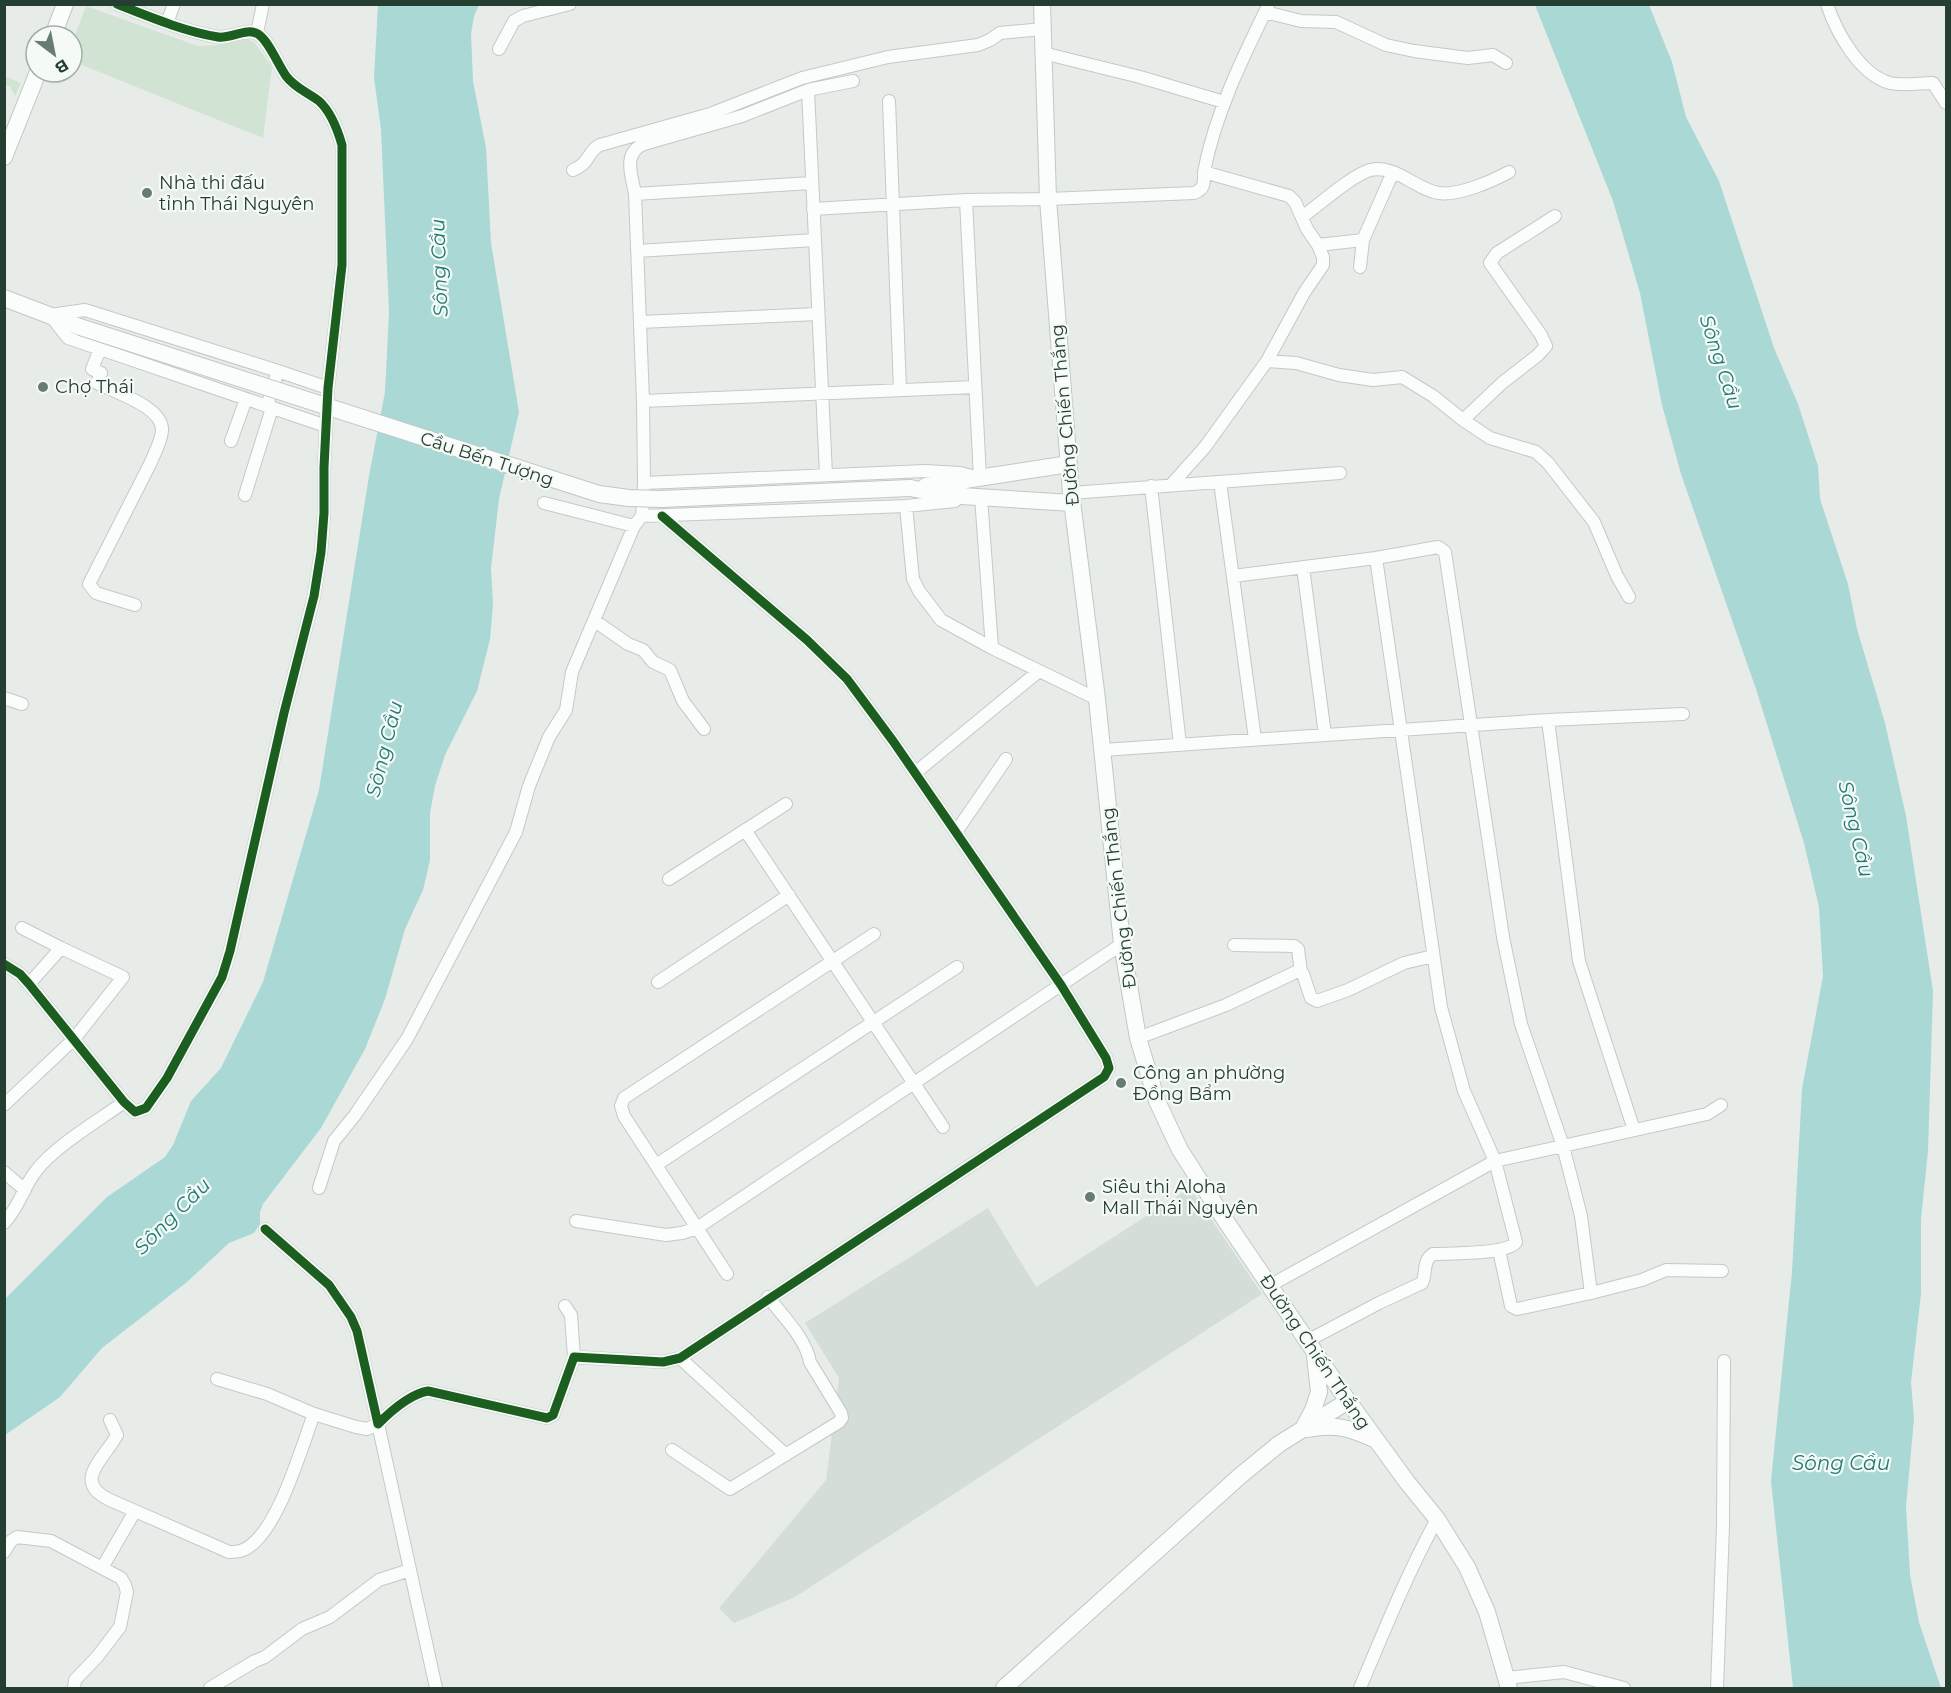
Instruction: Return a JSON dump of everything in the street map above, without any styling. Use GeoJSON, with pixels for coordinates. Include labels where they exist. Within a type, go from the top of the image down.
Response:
{"type":"FeatureCollection","features":[{"type":"Feature","properties":{"kind":"main road"},"geometry":{"type":"LineString","coordinates":[[57,24],[65,4]]}},
{"type":"Feature","properties":{"kind":"main road","name":"Đường Chiến Thắng"},"geometry":{"type":"LineString","coordinates":[[1042,4],[1048,199],[1072,498],[1103,750],[1122,945],[1138,1038],[1157,1101],[1180,1150],[1348,1401],[1437,1519],[1467,1567],[1487,1612],[1508,1683]]}},
{"type":"Feature","properties":{"kind":"main road"},"geometry":{"type":"LineString","coordinates":[[6,149],[33,84]]}},
{"type":"Feature","properties":{"kind":"main road","name":"Cầu Bến Tượng"},"geometry":{"type":"LineString","coordinates":[[4,298],[80,327],[599,494],[645,499],[910,488]]}},
{"type":"Feature","properties":{"kind":"main road"},"geometry":{"type":"LineString","coordinates":[[910,488],[1069,464]]}},
{"type":"Feature","properties":{"kind":"main road"},"geometry":{"type":"LineString","coordinates":[[910,488],[945,495],[1072,498]]}},
{"type":"Feature","properties":{"kind":"main road"},"geometry":{"type":"LineString","coordinates":[[1303,1429],[1319,1392],[1311,1347]]}},
{"type":"Feature","properties":{"kind":"main road"},"geometry":{"type":"LineString","coordinates":[[1004,1689],[1240,1476],[1280,1444],[1348,1401]]}},
{"type":"Feature","properties":{"kind":"main road"},"geometry":{"type":"LineString","coordinates":[[1303,1429],[1324,1426],[1347,1428],[1374,1438]]}},
{"type":"Feature","properties":{"kind":"street"},"geometry":{"type":"LineString","coordinates":[[4,964],[20,974],[29,984],[124,1102],[135,1112],[146,1108],[167,1078],[222,977],[230,951],[314,596],[324,513],[328,388],[342,265],[342,146],[338,133],[320,101],[297,88],[257,33],[249,32],[225,38],[197,33],[117,4]]}},
{"type":"Feature","properties":{"kind":"street"},"geometry":{"type":"LineString","coordinates":[[167,23],[174,4]]}},
{"type":"Feature","properties":{"kind":"street"},"geometry":{"type":"LineString","coordinates":[[257,33],[263,4]]}},
{"type":"Feature","properties":{"kind":"street"},"geometry":{"type":"LineString","coordinates":[[499,49],[514,21],[523,16],[570,4]]}},
{"type":"Feature","properties":{"kind":"street"},"geometry":{"type":"LineString","coordinates":[[1827,4],[1832,19],[1848,47],[1874,77],[1892,84],[1947,81]]}},
{"type":"Feature","properties":{"kind":"street"},"geometry":{"type":"LineString","coordinates":[[813,209],[966,200],[1194,193],[1201,190],[1207,156],[1224,102],[1267,8],[1301,21],[1336,22],[1386,45],[1468,58],[1493,55],[1506,63]]}},
{"type":"Feature","properties":{"kind":"street"},"geometry":{"type":"LineString","coordinates":[[573,170],[585,164],[595,148],[600,145],[710,114],[802,78],[888,57],[978,45],[1000,33],[1042,29]]}},
{"type":"Feature","properties":{"kind":"street"},"geometry":{"type":"LineString","coordinates":[[1043,53],[1140,77],[1224,102]]}},
{"type":"Feature","properties":{"kind":"street"},"geometry":{"type":"LineString","coordinates":[[319,1188],[334,1141],[355,1115],[407,1039],[516,832],[529,786],[549,737],[566,710],[572,672],[638,521],[644,483],[643,400],[631,155],[636,147],[742,116],[808,90],[853,81]]}},
{"type":"Feature","properties":{"kind":"street"},"geometry":{"type":"LineString","coordinates":[[1933,83],[1947,103]]}},
{"type":"Feature","properties":{"kind":"street"},"geometry":{"type":"LineString","coordinates":[[808,90],[826,475]]}},
{"type":"Feature","properties":{"kind":"street"},"geometry":{"type":"LineString","coordinates":[[889,101],[900,390]]}},
{"type":"Feature","properties":{"kind":"street"},"geometry":{"type":"LineString","coordinates":[[1302,217],[1360,174],[1373,170],[1393,172],[1441,194],[1475,188],[1509,172]]}},
{"type":"Feature","properties":{"kind":"street"},"geometry":{"type":"LineString","coordinates":[[1171,485],[1205,447],[1267,361],[1304,293],[1323,265],[1323,257],[1318,245],[1307,229],[1295,202],[1289,196],[1204,172]]}},
{"type":"Feature","properties":{"kind":"street"},"geometry":{"type":"LineString","coordinates":[[1360,267],[1363,240],[1393,172]]}},
{"type":"Feature","properties":{"kind":"street"},"geometry":{"type":"LineString","coordinates":[[634,194],[812,183]]}},
{"type":"Feature","properties":{"kind":"street"},"geometry":{"type":"LineString","coordinates":[[644,483],[925,471],[960,473],[980,478],[966,200]]}},
{"type":"Feature","properties":{"kind":"street"},"geometry":{"type":"LineString","coordinates":[[1463,420],[1546,346],[1541,335],[1490,263],[1497,254],[1555,216]]}},
{"type":"Feature","properties":{"kind":"street"},"geometry":{"type":"LineString","coordinates":[[637,250],[815,240]]}},
{"type":"Feature","properties":{"kind":"street"},"geometry":{"type":"LineString","coordinates":[[1318,245],[1363,240]]}},
{"type":"Feature","properties":{"kind":"street"},"geometry":{"type":"LineString","coordinates":[[326,426],[68,338],[50,315],[85,310],[278,370],[328,388]]}},
{"type":"Feature","properties":{"kind":"street"},"geometry":{"type":"LineString","coordinates":[[640,322],[818,314]]}},
{"type":"Feature","properties":{"kind":"street"},"geometry":{"type":"LineString","coordinates":[[100,349],[92,369],[101,373],[97,383],[154,412],[163,428],[151,462],[89,584],[96,593],[135,605]]}},
{"type":"Feature","properties":{"kind":"street"},"geometry":{"type":"LineString","coordinates":[[1267,361],[1296,363],[1339,375],[1372,380],[1402,377],[1497,441],[1536,452],[1594,522],[1617,576],[1629,597]]}},
{"type":"Feature","properties":{"kind":"street"},"geometry":{"type":"LineString","coordinates":[[245,495],[278,370]]}},
{"type":"Feature","properties":{"kind":"street"},"geometry":{"type":"LineString","coordinates":[[643,400],[975,387]]}},
{"type":"Feature","properties":{"kind":"street"},"geometry":{"type":"LineString","coordinates":[[231,441],[246,399]]}},
{"type":"Feature","properties":{"kind":"street"},"geometry":{"type":"LineString","coordinates":[[1072,498],[1151,486],[1340,473]]}},
{"type":"Feature","properties":{"kind":"street"},"geometry":{"type":"LineString","coordinates":[[1220,482],[1255,739]]}},
{"type":"Feature","properties":{"kind":"street"},"geometry":{"type":"LineString","coordinates":[[1151,486],[1180,745]]}},
{"type":"Feature","properties":{"kind":"street"},"geometry":{"type":"LineString","coordinates":[[544,503],[638,521],[662,516],[906,506],[981,497],[992,648]]}},
{"type":"Feature","properties":{"kind":"street"},"geometry":{"type":"LineString","coordinates":[[906,506],[913,579],[919,591],[941,620],[992,648],[1097,699]]}},
{"type":"Feature","properties":{"kind":"street"},"geometry":{"type":"LineString","coordinates":[[574,1357],[663,1362],[680,1358],[1104,1077],[1109,1068],[1106,1058],[1061,985],[915,773],[847,679],[807,640],[662,516]]}},
{"type":"Feature","properties":{"kind":"street"},"geometry":{"type":"LineString","coordinates":[[1233,576],[1376,558],[1438,547],[1443,549],[1501,926],[1521,1024],[1563,1146],[1581,1216],[1591,1293]]}},
{"type":"Feature","properties":{"kind":"street"},"geometry":{"type":"LineString","coordinates":[[1311,1347],[1379,1303],[1422,1283],[1426,1261],[1433,1254],[1498,1250],[1510,1247],[1516,1242],[1495,1161],[1464,1091],[1441,1007],[1376,558]]}},
{"type":"Feature","properties":{"kind":"street"},"geometry":{"type":"LineString","coordinates":[[1304,567],[1325,735]]}},
{"type":"Feature","properties":{"kind":"street"},"geometry":{"type":"LineString","coordinates":[[595,621],[628,645],[643,650],[653,662],[670,670],[677,690],[704,729]]}},
{"type":"Feature","properties":{"kind":"street"},"geometry":{"type":"LineString","coordinates":[[915,773],[1039,671]]}},
{"type":"Feature","properties":{"kind":"street"},"geometry":{"type":"LineString","coordinates":[[4,698],[22,704]]}},
{"type":"Feature","properties":{"kind":"street"},"geometry":{"type":"LineString","coordinates":[[1103,750],[1548,720],[1683,714]]}},
{"type":"Feature","properties":{"kind":"street"},"geometry":{"type":"LineString","coordinates":[[1548,720],[1579,961],[1634,1130]]}},
{"type":"Feature","properties":{"kind":"street"},"geometry":{"type":"LineString","coordinates":[[956,832],[1006,759]]}},
{"type":"Feature","properties":{"kind":"street"},"geometry":{"type":"LineString","coordinates":[[669,879],[786,804]]}},
{"type":"Feature","properties":{"kind":"street"},"geometry":{"type":"LineString","coordinates":[[745,830],[943,1127]]}},
{"type":"Feature","properties":{"kind":"street"},"geometry":{"type":"LineString","coordinates":[[658,982],[789,895]]}},
{"type":"Feature","properties":{"kind":"street"},"geometry":{"type":"LineString","coordinates":[[4,1105],[74,1039],[123,977],[22,928]]}},
{"type":"Feature","properties":{"kind":"street"},"geometry":{"type":"LineString","coordinates":[[727,1274],[624,1116],[621,1106],[624,1098],[874,934]]}},
{"type":"Feature","properties":{"kind":"street"},"geometry":{"type":"LineString","coordinates":[[576,1221],[666,1235],[697,1228],[1122,945]]}},
{"type":"Feature","properties":{"kind":"street"},"geometry":{"type":"LineString","coordinates":[[1234,945],[1294,946],[1299,949],[1301,972],[1311,998],[1317,1001],[1348,990],[1404,963],[1433,956]]}},
{"type":"Feature","properties":{"kind":"street"},"geometry":{"type":"LineString","coordinates":[[29,984],[61,948]]}},
{"type":"Feature","properties":{"kind":"street"},"geometry":{"type":"LineString","coordinates":[[656,1166],[957,967]]}},
{"type":"Feature","properties":{"kind":"street"},"geometry":{"type":"LineString","coordinates":[[1138,1038],[1226,1005],[1289,975],[1301,972]]}},
{"type":"Feature","properties":{"kind":"street"},"geometry":{"type":"LineString","coordinates":[[4,1223],[36,1169],[124,1102]]}},
{"type":"Feature","properties":{"kind":"street"},"geometry":{"type":"LineString","coordinates":[[1269,1286],[1495,1161],[1707,1113],[1721,1105]]}},
{"type":"Feature","properties":{"kind":"street"},"geometry":{"type":"LineString","coordinates":[[4,1172],[25,1190]]}},
{"type":"Feature","properties":{"kind":"street"},"geometry":{"type":"LineString","coordinates":[[265,1229],[329,1285],[357,1330],[436,1689]]}},
{"type":"Feature","properties":{"kind":"street"},"geometry":{"type":"LineString","coordinates":[[1498,1250],[1513,1308],[1591,1293],[1642,1280],[1666,1270],[1722,1271]]}},
{"type":"Feature","properties":{"kind":"street"},"geometry":{"type":"LineString","coordinates":[[672,1450],[730,1489],[842,1418],[810,1362],[809,1354],[768,1298]]}},
{"type":"Feature","properties":{"kind":"street"},"geometry":{"type":"LineString","coordinates":[[217,1379],[267,1394],[314,1414],[367,1429],[378,1424],[388,1413],[416,1395],[428,1390],[547,1418],[551,1417],[574,1357],[571,1316],[565,1306]]}},
{"type":"Feature","properties":{"kind":"street"},"geometry":{"type":"LineString","coordinates":[[680,1358],[786,1455]]}},
{"type":"Feature","properties":{"kind":"street"},"geometry":{"type":"LineString","coordinates":[[1718,1689],[1723,1526],[1724,1361]]}},
{"type":"Feature","properties":{"kind":"street"},"geometry":{"type":"LineString","coordinates":[[110,1420],[117,1435],[91,1477],[92,1486],[97,1494],[229,1552],[242,1550],[254,1542],[279,1508],[314,1414]]}},
{"type":"Feature","properties":{"kind":"street"},"geometry":{"type":"LineString","coordinates":[[102,1568],[135,1511]]}},
{"type":"Feature","properties":{"kind":"street"},"geometry":{"type":"LineString","coordinates":[[1360,1689],[1389,1616],[1437,1519]]}},
{"type":"Feature","properties":{"kind":"street"},"geometry":{"type":"LineString","coordinates":[[4,1552],[11,1541],[17,1537],[51,1542],[121,1578],[125,1585],[127,1592],[120,1627],[98,1657],[75,1680],[74,1689]]}},
{"type":"Feature","properties":{"kind":"street"},"geometry":{"type":"LineString","coordinates":[[210,1689],[265,1657],[302,1629],[330,1617],[379,1580],[410,1570]]}},
{"type":"Feature","properties":{"kind":"street"},"geometry":{"type":"LineString","coordinates":[[1508,1683],[1564,1671],[1624,1689]]}},
{"type":"Feature","properties":{"kind":"shaded area"},"geometry":{"type":"Polygon","coordinates":[[[1190,1188],[1262,1294],[795,1597],[734,1623],[719,1608],[826,1480],[839,1378],[805,1323],[988,1208],[1036,1287],[1190,1188]]]}},
{"type":"Feature","properties":{"kind":"green space"},"geometry":{"type":"Polygon","coordinates":[[[86,6],[198,46],[218,45],[234,38],[246,38],[255,43],[272,67],[263,138],[84,66],[84,24],[79,24],[86,6]]]}},
{"type":"Feature","properties":{"kind":"green space"},"geometry":{"type":"Polygon","coordinates":[[[4,76],[21,83],[15,96],[10,87],[5,84],[4,76]]]}},
{"type":"Feature","properties":{"kind":"water","name":"Sông Cầu"},"geometry":{"type":"Polygon","coordinates":[[[378,5],[479,5],[474,16],[471,34],[473,81],[486,148],[491,243],[519,412],[499,499],[491,568],[493,604],[490,639],[477,691],[445,755],[435,786],[430,813],[430,860],[423,890],[405,929],[385,999],[365,1049],[321,1128],[263,1204],[260,1224],[254,1233],[229,1243],[187,1282],[102,1348],[60,1397],[5,1435],[5,1299],[107,1197],[165,1157],[173,1145],[191,1101],[221,1068],[263,982],[319,790],[369,476],[385,392],[389,312],[381,129],[374,78],[378,5]]]}},
{"type":"Feature","properties":{"kind":"water","name":"Sông Cầu"},"geometry":{"type":"Polygon","coordinates":[[[1535,5],[1649,5],[1672,62],[1686,117],[1719,181],[1774,348],[1798,404],[1818,466],[1820,499],[1848,584],[1857,629],[1885,723],[1906,816],[1933,991],[1928,1151],[1921,1219],[1921,1294],[1911,1382],[1914,1419],[1906,1506],[1910,1575],[1919,1622],[1941,1688],[1793,1688],[1771,1481],[1792,1272],[1802,1089],[1823,976],[1819,907],[1804,843],[1756,689],[1681,474],[1662,405],[1640,293],[1613,201],[1535,5]]]}},
{"type":"Feature","properties":{"kind":"cycle path"},"geometry":{"type":"LineString","coordinates":[[4,964],[20,974],[29,984],[124,1102],[135,1112],[146,1108],[167,1078],[222,977],[314,596],[321,552],[328,388],[342,265],[342,145],[338,134],[323,105],[290,80],[266,42],[258,34],[249,32],[218,37],[167,23],[117,4]]}},
{"type":"Feature","properties":{"kind":"cycle path"},"geometry":{"type":"LineString","coordinates":[[265,1229],[329,1285],[351,1317],[357,1331],[378,1424],[408,1399],[428,1391],[547,1418],[553,1415],[574,1357],[663,1362],[680,1358],[1104,1077],[1109,1068],[1106,1058],[1061,985],[893,741],[847,679],[807,640],[662,516]]}},
{"type":"Feature","properties":{"kind":"place","name":"Nhà thi đấu tỉnh Thái Nguyên"},"geometry":{"type":"Point","coordinates":[147,193]}},
{"type":"Feature","properties":{"kind":"place","name":"Chợ Thái"},"geometry":{"type":"Point","coordinates":[43,387]}},
{"type":"Feature","properties":{"kind":"place","name":"Công an phường Đồng Bẩm"},"geometry":{"type":"Point","coordinates":[1121,1083]}},
{"type":"Feature","properties":{"kind":"place","name":"Siêu thị Aloha Mall Thái Nguyên"},"geometry":{"type":"Point","coordinates":[1090,1197]}}]}
